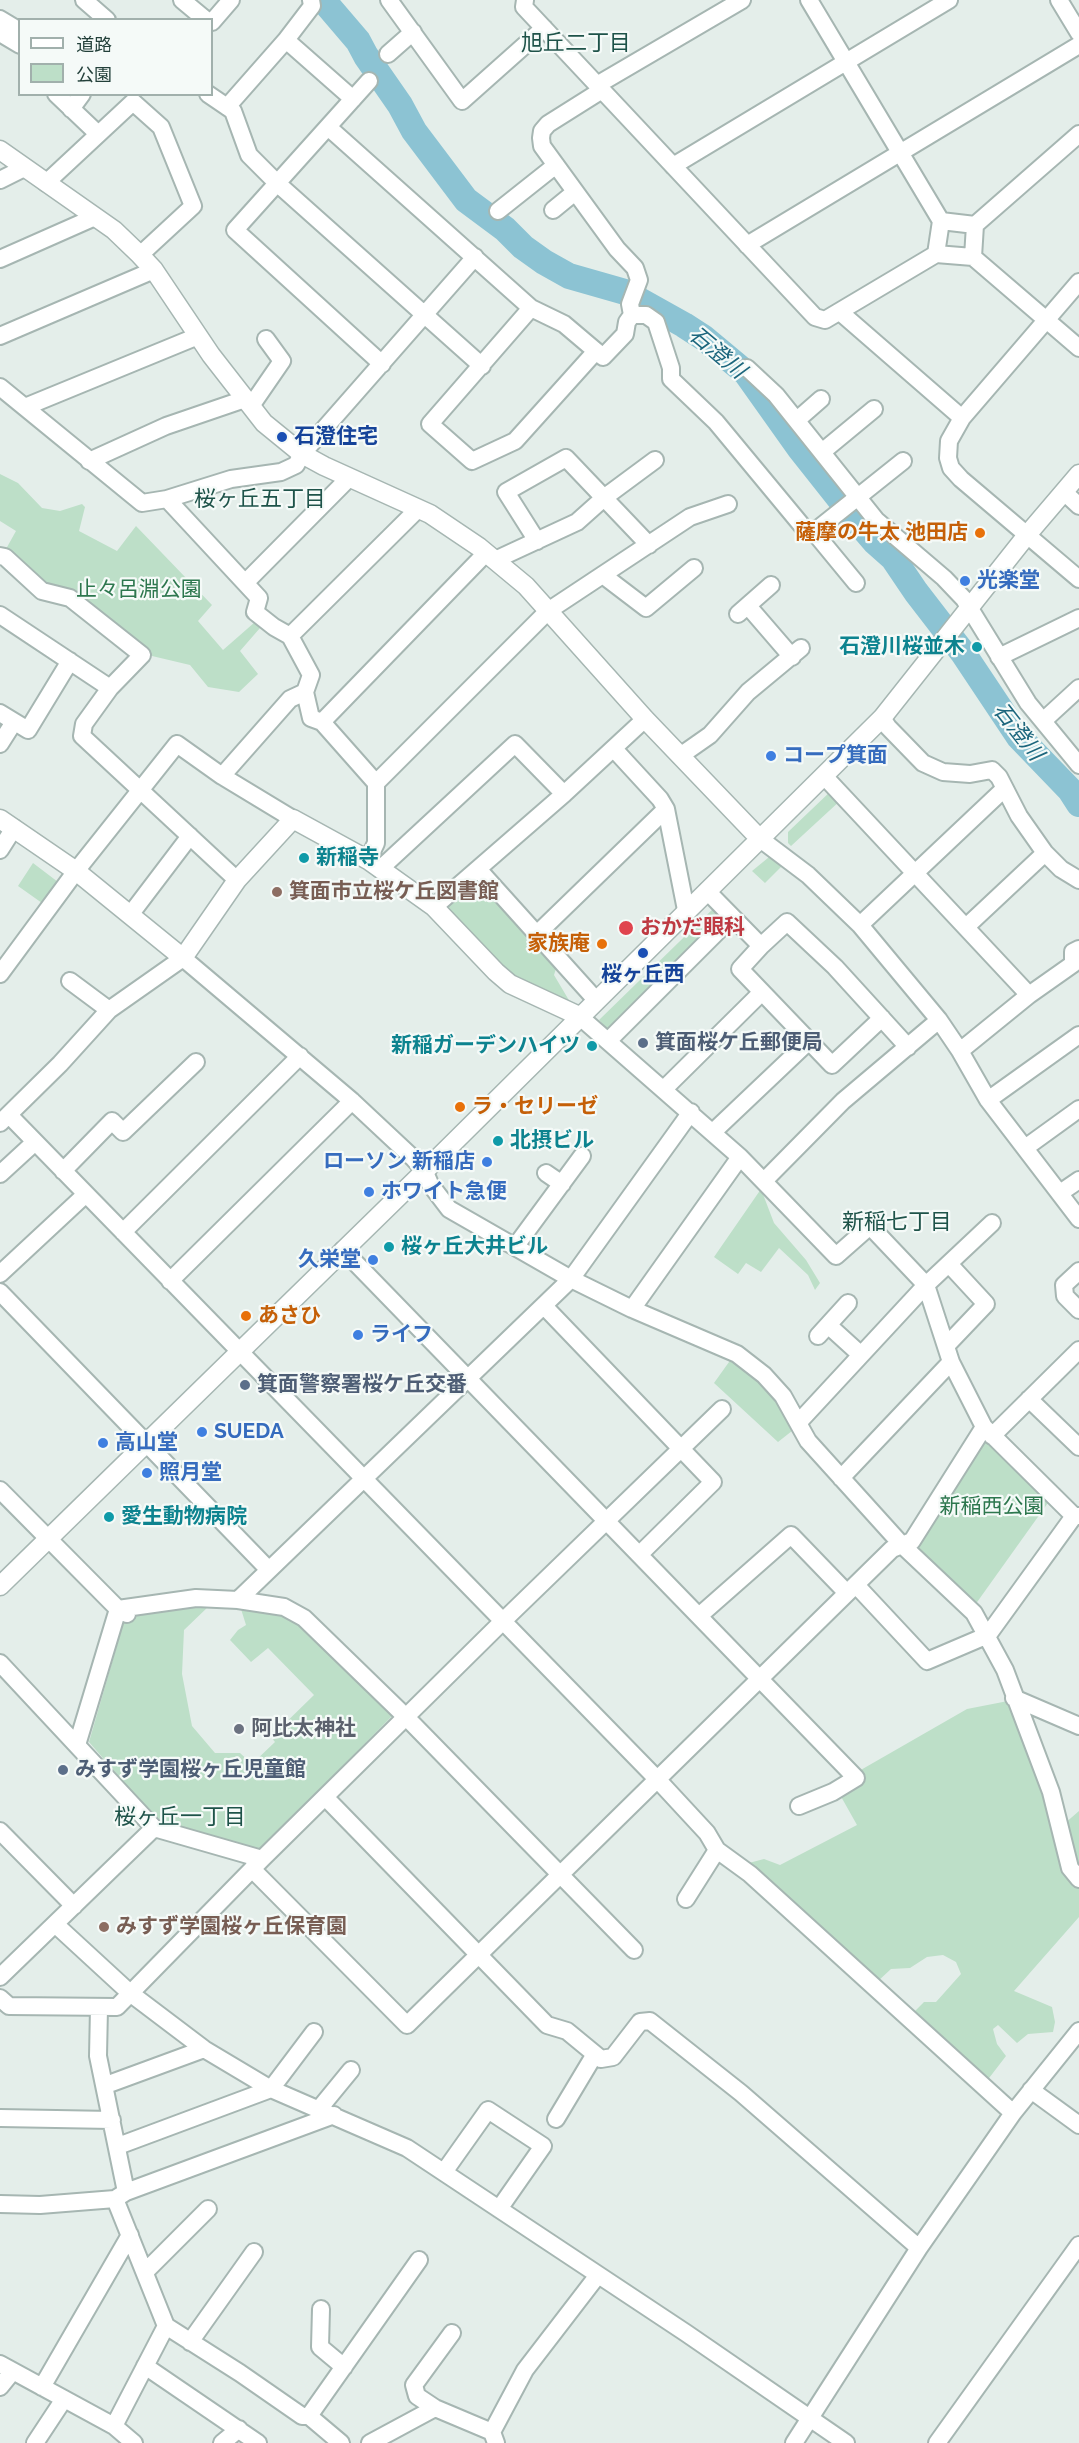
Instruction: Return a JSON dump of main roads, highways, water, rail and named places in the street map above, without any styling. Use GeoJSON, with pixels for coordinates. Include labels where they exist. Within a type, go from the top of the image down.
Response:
{"type":"FeatureCollection","features":[{"type":"Feature","properties":{"kind":"waterway","name":"石澄川"},"geometry":{"type":"LineString","coordinates":[[323,0],[358,41],[400,105],[414,131],[466,200],[544,262],[569,276],[625,292],[704,338],[746,373],[800,449],[857,521],[893,558],[963,653],[1019,737],[1070,790],[1079,804]]}},
{"type":"Feature","properties":{"kind":"place","name":"石澄住宅"},"geometry":{"type":"Point","coordinates":[282,437]}},
{"type":"Feature","properties":{"kind":"place","name":"薩摩の牛太 池田店"},"geometry":{"type":"Point","coordinates":[980,533]}},
{"type":"Feature","properties":{"kind":"place","name":"光楽堂"},"geometry":{"type":"Point","coordinates":[965,581]}},
{"type":"Feature","properties":{"kind":"place","name":"石澄川桜並木"},"geometry":{"type":"Point","coordinates":[977,647]}},
{"type":"Feature","properties":{"kind":"place","name":"コープ箕面"},"geometry":{"type":"Point","coordinates":[771,756]}},
{"type":"Feature","properties":{"kind":"place","name":"新稲寺"},"geometry":{"type":"Point","coordinates":[304,858]}},
{"type":"Feature","properties":{"kind":"place","name":"箕面市立桜ケ丘図書館"},"geometry":{"type":"Point","coordinates":[277,892]}},
{"type":"Feature","properties":{"kind":"place","name":"おかだ眼科"},"geometry":{"type":"Point","coordinates":[626,928]}},
{"type":"Feature","properties":{"kind":"place","name":"家族庵"},"geometry":{"type":"Point","coordinates":[602,944]}},
{"type":"Feature","properties":{"kind":"place","name":"桜ヶ丘西"},"geometry":{"type":"Point","coordinates":[643,953]}},
{"type":"Feature","properties":{"kind":"place","name":"箕面桜ケ丘郵便局"},"geometry":{"type":"Point","coordinates":[643,1043]}},
{"type":"Feature","properties":{"kind":"place","name":"新稲ガーデンハイツ"},"geometry":{"type":"Point","coordinates":[592,1046]}},
{"type":"Feature","properties":{"kind":"place","name":"ラ・セリーゼ"},"geometry":{"type":"Point","coordinates":[460,1107]}},
{"type":"Feature","properties":{"kind":"place","name":"北摂ビル"},"geometry":{"type":"Point","coordinates":[498,1141]}},
{"type":"Feature","properties":{"kind":"place","name":"ローソン 新稲店"},"geometry":{"type":"Point","coordinates":[487,1162]}},
{"type":"Feature","properties":{"kind":"place","name":"ホワイト急便"},"geometry":{"type":"Point","coordinates":[369,1192]}},
{"type":"Feature","properties":{"kind":"place","name":"桜ヶ丘大井ビル"},"geometry":{"type":"Point","coordinates":[389,1247]}},
{"type":"Feature","properties":{"kind":"place","name":"久栄堂"},"geometry":{"type":"Point","coordinates":[373,1260]}},
{"type":"Feature","properties":{"kind":"place","name":"あさひ"},"geometry":{"type":"Point","coordinates":[246,1316]}},
{"type":"Feature","properties":{"kind":"place","name":"ライフ"},"geometry":{"type":"Point","coordinates":[358,1335]}},
{"type":"Feature","properties":{"kind":"place","name":"箕面警察署桜ケ丘交番"},"geometry":{"type":"Point","coordinates":[245,1385]}},
{"type":"Feature","properties":{"kind":"place","name":"SUEDA"},"geometry":{"type":"Point","coordinates":[202,1432]}},
{"type":"Feature","properties":{"kind":"place","name":"高山堂"},"geometry":{"type":"Point","coordinates":[103,1443]}},
{"type":"Feature","properties":{"kind":"place","name":"照月堂"},"geometry":{"type":"Point","coordinates":[147,1473]}},
{"type":"Feature","properties":{"kind":"place","name":"愛生動物病院"},"geometry":{"type":"Point","coordinates":[109,1517]}},
{"type":"Feature","properties":{"kind":"place","name":"阿比太神社"},"geometry":{"type":"Point","coordinates":[239,1729]}},
{"type":"Feature","properties":{"kind":"place","name":"みすず学園桜ヶ丘児童館"},"geometry":{"type":"Point","coordinates":[63,1770]}},
{"type":"Feature","properties":{"kind":"place","name":"みすず学園桜ヶ丘保育園"},"geometry":{"type":"Point","coordinates":[104,1927]}},
{"type":"Feature","properties":{"kind":"district","name":"旭丘二丁目"},"geometry":{"type":"Point","coordinates":[576,43]}},
{"type":"Feature","properties":{"kind":"district","name":"桜ヶ丘五丁目"},"geometry":{"type":"Point","coordinates":[260,499]}},
{"type":"Feature","properties":{"kind":"district","name":"新稲七丁目"},"geometry":{"type":"Point","coordinates":[897,1222]}},
{"type":"Feature","properties":{"kind":"district","name":"桜ヶ丘一丁目"},"geometry":{"type":"Point","coordinates":[180,1817]}},
{"type":"Feature","properties":{"kind":"park label","name":"止々呂淵公園"},"geometry":{"type":"Point","coordinates":[139,590]}},
{"type":"Feature","properties":{"kind":"park label","name":"新稲西公園"},"geometry":{"type":"Point","coordinates":[992,1507]}}]}
